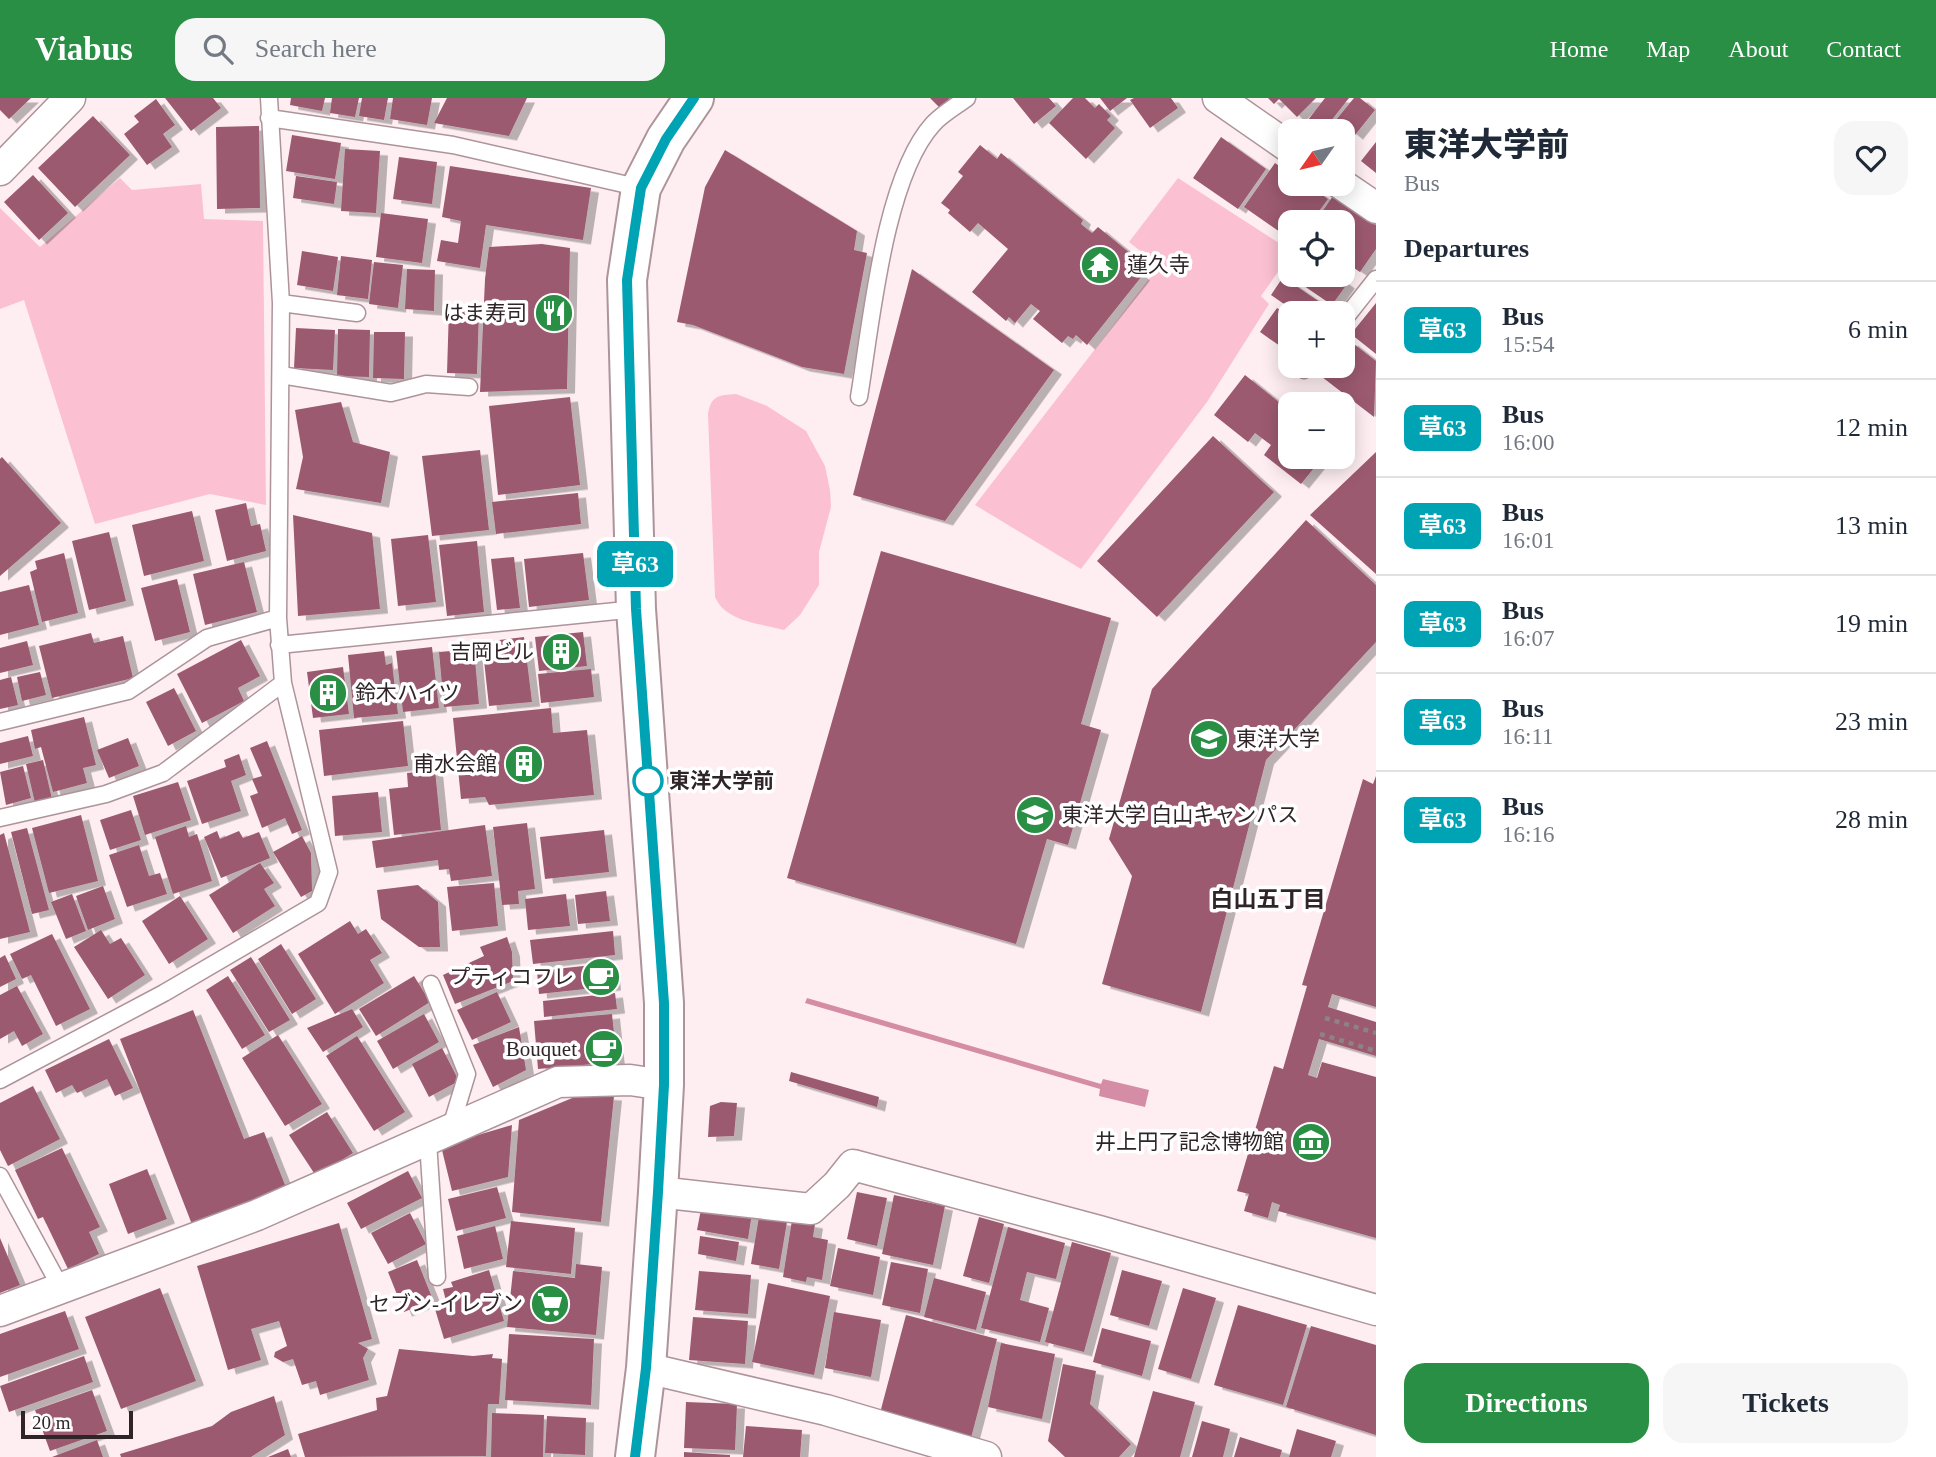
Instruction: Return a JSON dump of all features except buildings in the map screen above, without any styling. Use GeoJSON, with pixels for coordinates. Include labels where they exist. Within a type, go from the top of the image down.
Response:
{"type":"FeatureCollection","features":[{"type":"Feature","properties":{"kind":"highway"},"geometry":{"type":"LineString","coordinates":[[635,1457],[646,1368],[658,1192],[664,1085],[664,1003],[636,609],[627,280],[641,188],[666,139],[694,98]]}},
{"type":"Feature","properties":{"kind":"street"},"geometry":{"type":"LineString","coordinates":[[0,170],[70,98]]}},
{"type":"Feature","properties":{"kind":"street"},"geometry":{"type":"LineString","coordinates":[[1218,98],[1278,140]]}},
{"type":"Feature","properties":{"kind":"street"},"geometry":{"type":"LineString","coordinates":[[1355,194],[1376,208]]}},
{"type":"Feature","properties":{"kind":"street"},"geometry":{"type":"LineString","coordinates":[[0,1311],[257,1215],[558,1082],[630,1080],[664,1085]]}},
{"type":"Feature","properties":{"kind":"street"},"geometry":{"type":"LineString","coordinates":[[658,1192],[811,1209],[837,1185],[853,1165],[1099,1231],[1376,1310]]}},
{"type":"Feature","properties":{"kind":"street"},"geometry":{"type":"LineString","coordinates":[[646,1368],[826,1410],[986,1457]]}},
{"type":"Feature","properties":{"kind":"lane"},"geometry":{"type":"LineString","coordinates":[[0,1080],[164,993],[318,904],[329,872],[282,683],[279,645],[281,303],[269,98]]}},
{"type":"Feature","properties":{"kind":"lane"},"geometry":{"type":"LineString","coordinates":[[859,397],[886,238],[903,174],[932,125],[967,98]]}},
{"type":"Feature","properties":{"kind":"lane"},"geometry":{"type":"LineString","coordinates":[[269,118],[453,145],[641,188]]}},
{"type":"Feature","properties":{"kind":"lane"},"geometry":{"type":"LineString","coordinates":[[1355,306],[1376,279]]}},
{"type":"Feature","properties":{"kind":"lane"},"geometry":{"type":"LineString","coordinates":[[281,303],[357,313]]}},
{"type":"Feature","properties":{"kind":"lane"},"geometry":{"type":"LineString","coordinates":[[281,376],[391,393],[426,384],[469,387]]}},
{"type":"Feature","properties":{"kind":"lane"},"geometry":{"type":"LineString","coordinates":[[279,645],[636,609]]}},
{"type":"Feature","properties":{"kind":"lane"},"geometry":{"type":"LineString","coordinates":[[0,722],[128,691],[207,638],[278,618]]}},
{"type":"Feature","properties":{"kind":"lane"},"geometry":{"type":"LineString","coordinates":[[0,818],[106,794],[163,773],[282,683]]}},
{"type":"Feature","properties":{"kind":"lane"},"geometry":{"type":"LineString","coordinates":[[431,984],[467,1074],[439,1136],[437,1277]]}},
{"type":"Feature","properties":{"kind":"lane"},"geometry":{"type":"LineString","coordinates":[[0,1176],[61,1288]]}},
{"type":"Feature","properties":{"kind":"path"},"geometry":{"type":"LineString","coordinates":[[1325,1018],[1376,1033]]}},
{"type":"Feature","properties":{"kind":"path"},"geometry":{"type":"LineString","coordinates":[[1320,1034],[1376,1051]]}},
{"type":"Feature","properties":{"kind":"shaded area"},"geometry":{"type":"Polygon","coordinates":[[[120,178],[132,190],[201,184],[204,219],[263,221],[266,505],[210,494],[95,524],[24,300],[0,309],[0,208],[40,247],[120,178]]]}},
{"type":"Feature","properties":{"kind":"shaded area"},"geometry":{"type":"Polygon","coordinates":[[[1178,178],[1278,242],[1278,272],[1261,296],[1269,304],[1207,402],[1081,569],[975,505],[1159,266],[1129,242],[1178,178]]]}},
{"type":"Feature","properties":{"kind":"shaded area"},"geometry":{"type":"Polygon","coordinates":[[[736,394],[767,406],[806,431],[825,466],[830,490],[831,507],[819,552],[819,585],[800,615],[784,630],[735,617],[720,605],[715,597],[708,414],[713,400],[736,394]]]}},
{"type":"Feature","properties":{"kind":"shaded area"},"geometry":{"type":"Polygon","coordinates":[[[807,998],[1101,1084],[1103,1079],[1149,1090],[1145,1107],[1099,1096],[1100,1089],[805,1003],[807,998]]]}},
{"type":"Feature","properties":{"kind":"bus line","name":"草63"},"geometry":{"type":"LineString","coordinates":[[635,1457],[646,1368],[658,1192],[664,1085],[664,1003],[636,609],[627,280],[641,188],[666,139],[694,98]]}},
{"type":"Feature","properties":{"kind":"place","name":"蓮久寺"},"geometry":{"type":"Point","coordinates":[1100,265]}},
{"type":"Feature","properties":{"kind":"place","name":"はま寿司"},"geometry":{"type":"Point","coordinates":[554,313]}},
{"type":"Feature","properties":{"kind":"place","name":"吉岡ビル"},"geometry":{"type":"Point","coordinates":[561,652]}},
{"type":"Feature","properties":{"kind":"place","name":"鈴木ハイツ"},"geometry":{"type":"Point","coordinates":[328,693]}},
{"type":"Feature","properties":{"kind":"place","name":"東洋大学"},"geometry":{"type":"Point","coordinates":[1209,739]}},
{"type":"Feature","properties":{"kind":"place","name":"甫水会館"},"geometry":{"type":"Point","coordinates":[524,764]}},
{"type":"Feature","properties":{"kind":"place","name":"東洋大学前"},"geometry":{"type":"Point","coordinates":[648,781]}},
{"type":"Feature","properties":{"kind":"place","name":"東洋大学 白山キャンパス"},"geometry":{"type":"Point","coordinates":[1035,815]}},
{"type":"Feature","properties":{"kind":"place","name":"プティコフレ"},"geometry":{"type":"Point","coordinates":[601,977]}},
{"type":"Feature","properties":{"kind":"place","name":"Bouquet"},"geometry":{"type":"Point","coordinates":[604,1049]}},
{"type":"Feature","properties":{"kind":"place","name":"井上円了記念博物館"},"geometry":{"type":"Point","coordinates":[1311,1142]}},
{"type":"Feature","properties":{"kind":"place","name":"セブン-イレブン"},"geometry":{"type":"Point","coordinates":[550,1304]}},
{"type":"Feature","properties":{"kind":"district","name":"白山五丁目"},"geometry":{"type":"Point","coordinates":[1268,899]}}]}
